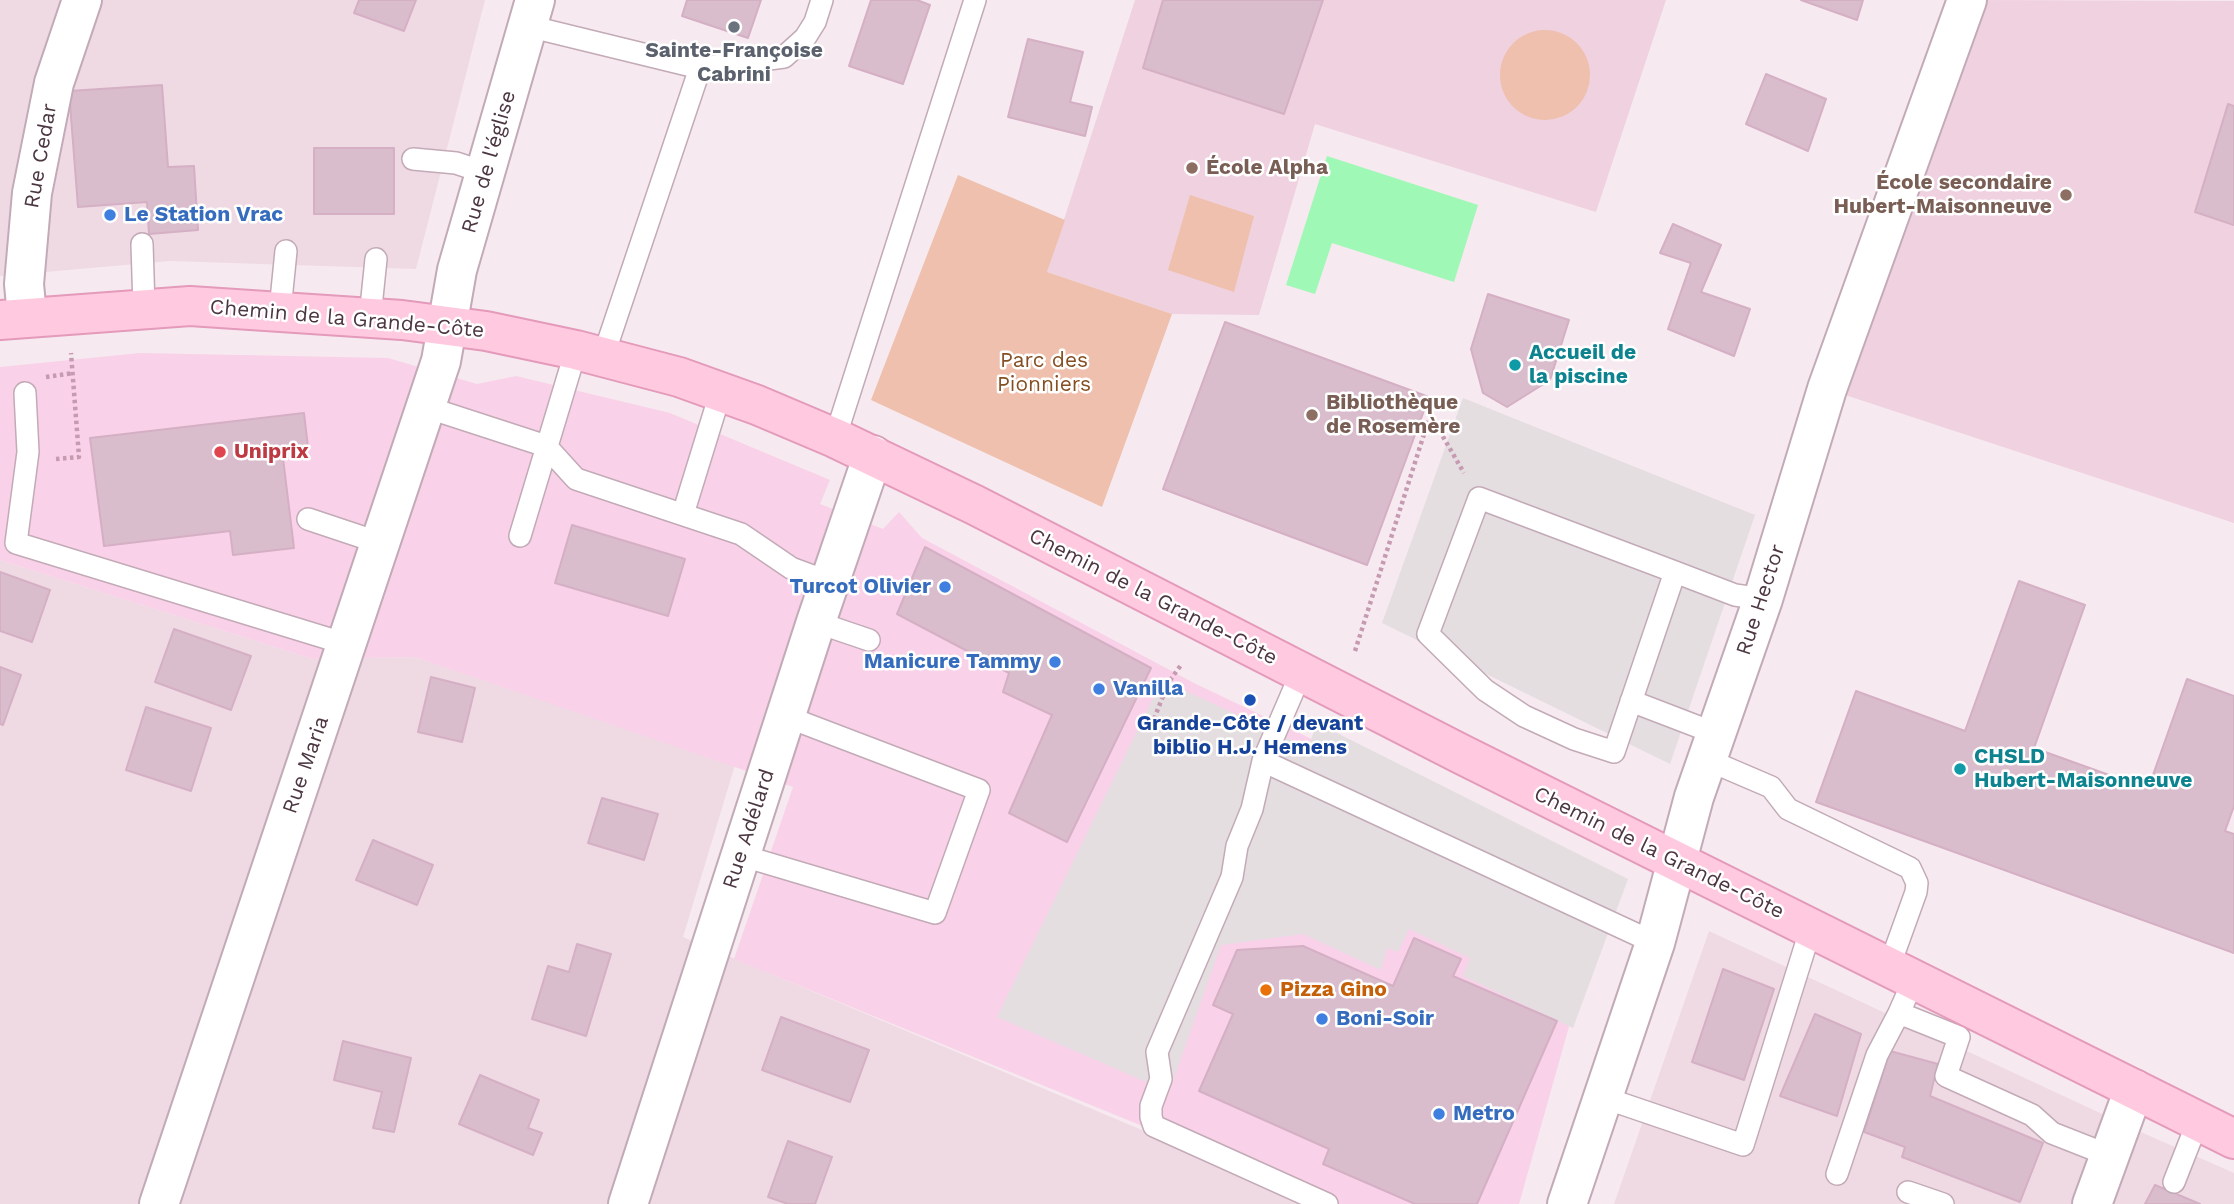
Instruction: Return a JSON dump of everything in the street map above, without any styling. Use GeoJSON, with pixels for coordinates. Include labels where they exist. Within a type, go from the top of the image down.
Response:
{"type":"FeatureCollection","features":[{"type":"Feature","properties":{"kind":"main road","name":"Chemin de la Grande-Côte"},"geometry":{"type":"LineString","coordinates":[[14,318],[144,307],[280,310],[370,317],[448,326],[590,354],[721,391],[873,455],[975,505],[1301,673],[1902,973],[1966,1023],[2134,1089],[2234,1139]]}},
{"type":"Feature","properties":{"kind":"street","name":"Rue Cedar"},"geometry":{"type":"LineString","coordinates":[[14,318],[24,284],[32,193],[48,109],[82,0]]}},
{"type":"Feature","properties":{"kind":"street","name":"Rue Hector"},"geometry":{"type":"LineString","coordinates":[[1567,1204],[1655,943],[1692,805],[1763,599],[1827,388],[1967,0]]}},
{"type":"Feature","properties":{"kind":"street","name":"Rue de l'église"},"geometry":{"type":"LineString","coordinates":[[448,326],[457,270],[532,13]]}},
{"type":"Feature","properties":{"kind":"street","name":"Rue Maria"},"geometry":{"type":"LineString","coordinates":[[159,1204],[426,407],[448,326]]}},
{"type":"Feature","properties":{"kind":"street","name":"Rue Adélard"},"geometry":{"type":"LineString","coordinates":[[628,1204],[785,716],[873,455]]}},
{"type":"Feature","properties":{"kind":"street"},"geometry":{"type":"LineString","coordinates":[[2092,1204],[2134,1089]]}},
{"type":"Feature","properties":{"kind":"lane"},"geometry":{"type":"LineString","coordinates":[[532,13],[700,68],[784,57],[805,38],[816,22],[822,0]]}},
{"type":"Feature","properties":{"kind":"lane"},"geometry":{"type":"LineString","coordinates":[[835,438],[975,0]]}},
{"type":"Feature","properties":{"kind":"lane"},"geometry":{"type":"LineString","coordinates":[[520,536],[546,446],[590,354],[700,68]]}},
{"type":"Feature","properties":{"kind":"lane"},"geometry":{"type":"LineString","coordinates":[[413,159],[456,163],[486,173]]}},
{"type":"Feature","properties":{"kind":"lane"},"geometry":{"type":"LineString","coordinates":[[142,244],[144,307]]}},
{"type":"Feature","properties":{"kind":"lane"},"geometry":{"type":"LineString","coordinates":[[280,310],[286,251]]}},
{"type":"Feature","properties":{"kind":"lane"},"geometry":{"type":"LineString","coordinates":[[370,317],[376,259]]}},
{"type":"Feature","properties":{"kind":"lane"},"geometry":{"type":"LineString","coordinates":[[683,514],[721,391]]}},
{"type":"Feature","properties":{"kind":"lane"},"geometry":{"type":"LineString","coordinates":[[25,393],[28,452],[8,540],[346,644]]}},
{"type":"Feature","properties":{"kind":"lane"},"geometry":{"type":"LineString","coordinates":[[426,407],[546,446],[576,479],[741,534],[791,568],[829,582]]}},
{"type":"Feature","properties":{"kind":"lane"},"geometry":{"type":"LineString","coordinates":[[1675,572],[1614,752],[1574,739],[1524,716],[1485,690],[1428,634],[1479,498],[1675,572],[1735,595],[1763,599]]}},
{"type":"Feature","properties":{"kind":"lane"},"geometry":{"type":"LineString","coordinates":[[308,519],[380,542]]}},
{"type":"Feature","properties":{"kind":"lane"},"geometry":{"type":"LineString","coordinates":[[816,622],[869,640]]}},
{"type":"Feature","properties":{"kind":"lane"},"geometry":{"type":"LineString","coordinates":[[1301,673],[1263,761],[1252,809],[1237,846],[1232,877],[1157,1052],[1161,1079],[1151,1117],[1154,1126],[1327,1204]]}},
{"type":"Feature","properties":{"kind":"lane"},"geometry":{"type":"LineString","coordinates":[[1631,701],[1712,747],[1771,787],[1788,809],[1910,868],[1917,883],[1902,973],[1899,1013],[1877,1055],[1838,1174]]}},
{"type":"Feature","properties":{"kind":"lane"},"geometry":{"type":"LineString","coordinates":[[740,855],[935,914],[979,790],[785,716]]}},
{"type":"Feature","properties":{"kind":"lane"},"geometry":{"type":"LineString","coordinates":[[1263,761],[1655,943]]}},
{"type":"Feature","properties":{"kind":"lane"},"geometry":{"type":"LineString","coordinates":[[1602,1097],[1743,1145],[1811,928]]}},
{"type":"Feature","properties":{"kind":"lane"},"geometry":{"type":"LineString","coordinates":[[1899,1013],[1966,1023],[1946,1076],[2032,1115],[2052,1133],[2108,1155]]}},
{"type":"Feature","properties":{"kind":"lane"},"geometry":{"type":"LineString","coordinates":[[2174,1182],[2198,1121]]}},
{"type":"Feature","properties":{"kind":"lane"},"geometry":{"type":"LineString","coordinates":[[1908,1192],[1943,1204]]}},
{"type":"Feature","properties":{"kind":"path"},"geometry":{"type":"LineString","coordinates":[[71,350],[79,457]]}},
{"type":"Feature","properties":{"kind":"path"},"geometry":{"type":"LineString","coordinates":[[1355,651],[1432,409]]}},
{"type":"Feature","properties":{"kind":"path"},"geometry":{"type":"LineString","coordinates":[[1427,425],[1438,428],[1479,498]]}},
{"type":"Feature","properties":{"kind":"path"},"geometry":{"type":"LineString","coordinates":[[1149,732],[1168,683],[1181,665]]}},
{"type":"Feature","properties":{"kind":"shaded area"},"geometry":{"type":"Polygon","coordinates":[[[0,0],[485,0],[416,269],[170,261],[0,276],[0,0]]]}},
{"type":"Feature","properties":{"kind":"shaded area","name":"École Alpha"},"geometry":{"type":"Polygon","coordinates":[[[1135,0],[1666,0],[1596,212],[1315,124],[1259,315],[1172,314],[1047,272],[1135,0]]]}},
{"type":"Feature","properties":{"kind":"shaded area","name":"École secondaire Hubert-Maisonneuve"},"geometry":{"type":"Polygon","coordinates":[[[1967,0],[2234,1],[2234,523],[1827,389],[1967,0]]]}},
{"type":"Feature","properties":{"kind":"shaded area"},"geometry":{"type":"Polygon","coordinates":[[[1327,156],[1478,205],[1454,282],[1332,243],[1315,294],[1286,285],[1327,156]]]}},
{"type":"Feature","properties":{"kind":"shaded area"},"geometry":{"type":"Polygon","coordinates":[[[140,353],[388,358],[477,384],[516,376],[670,413],[830,480],[820,504],[883,529],[899,512],[922,538],[1196,684],[1610,881],[1519,1204],[1333,1204],[734,959],[793,787],[415,657],[313,659],[0,560],[0,367],[140,353]]]}},
{"type":"Feature","properties":{"kind":"shaded area"},"geometry":{"type":"Polygon","coordinates":[[[1463,398],[1755,515],[1670,764],[1382,623],[1463,398]]]}},
{"type":"Feature","properties":{"kind":"shaded area"},"geometry":{"type":"Polygon","coordinates":[[[0,560],[313,659],[415,657],[735,765],[683,937],[1318,1204],[0,1204],[0,560]]]}},
{"type":"Feature","properties":{"kind":"shaded area"},"geometry":{"type":"Polygon","coordinates":[[[1162,680],[1308,748],[1317,723],[1628,879],[1573,1028],[1463,976],[1470,958],[1409,929],[1398,952],[1387,948],[1381,970],[1303,934],[1221,945],[1169,1092],[997,1017],[1162,680]]]}},
{"type":"Feature","properties":{"kind":"shaded area"},"geometry":{"type":"Polygon","coordinates":[[[1709,931],[2234,1173],[2234,1204],[1614,1204],[1709,931]]]}},
{"type":"Feature","properties":{"kind":"green space"},"geometry":{"type":"Polygon","coordinates":[[[1545,30],[1562,33],[1577,43],[1587,58],[1590,75],[1587,92],[1577,107],[1562,117],[1545,120],[1528,117],[1513,107],[1503,92],[1500,75],[1503,58],[1513,43],[1528,33],[1545,30]]]}},
{"type":"Feature","properties":{"kind":"green space","name":"Parc des Pionniers"},"geometry":{"type":"Polygon","coordinates":[[[958,175],[1065,220],[1047,272],[1172,314],[1102,507],[871,400],[958,175]]]}},
{"type":"Feature","properties":{"kind":"green space"},"geometry":{"type":"Polygon","coordinates":[[[1190,195],[1254,216],[1234,292],[1168,270],[1190,195]]]}},
{"type":"Feature","properties":{"kind":"building"},"geometry":{"type":"Polygon","coordinates":[[[359,0],[416,0],[404,31],[354,13],[359,0]]]}},
{"type":"Feature","properties":{"kind":"building","name":"Sainte-Françoise Cabrini"},"geometry":{"type":"Polygon","coordinates":[[[687,0],[761,0],[748,38],[682,16],[687,0]]]}},
{"type":"Feature","properties":{"kind":"building"},"geometry":{"type":"Polygon","coordinates":[[[871,0],[917,0],[930,5],[903,84],[849,66],[871,0]]]}},
{"type":"Feature","properties":{"kind":"building","name":"École Alpha"},"geometry":{"type":"Polygon","coordinates":[[[1163,0],[1323,0],[1284,114],[1143,68],[1163,0]]]}},
{"type":"Feature","properties":{"kind":"building"},"geometry":{"type":"Polygon","coordinates":[[[1801,0],[1863,0],[1857,20],[1801,0]]]}},
{"type":"Feature","properties":{"kind":"building"},"geometry":{"type":"Polygon","coordinates":[[[1028,39],[1083,52],[1070,102],[1092,107],[1085,136],[1008,117],[1028,39]]]}},
{"type":"Feature","properties":{"kind":"building"},"geometry":{"type":"Polygon","coordinates":[[[1766,74],[1826,99],[1808,151],[1746,124],[1766,74]]]}},
{"type":"Feature","properties":{"kind":"building"},"geometry":{"type":"Polygon","coordinates":[[[162,85],[168,167],[194,166],[198,230],[149,234],[147,202],[78,207],[69,91],[162,85]]]}},
{"type":"Feature","properties":{"kind":"building"},"geometry":{"type":"Polygon","coordinates":[[[2228,104],[2234,106],[2234,225],[2195,212],[2228,104]]]}},
{"type":"Feature","properties":{"kind":"building"},"geometry":{"type":"Polygon","coordinates":[[[314,148],[394,148],[394,214],[314,214],[314,148]]]}},
{"type":"Feature","properties":{"kind":"building"},"geometry":{"type":"Polygon","coordinates":[[[1673,224],[1721,245],[1701,292],[1750,309],[1734,356],[1668,329],[1691,263],[1660,253],[1673,224]]]}},
{"type":"Feature","properties":{"kind":"building","name":"Accueil de la piscine"},"geometry":{"type":"Polygon","coordinates":[[[1488,294],[1569,320],[1550,380],[1507,407],[1483,393],[1471,349],[1488,294]]]}},
{"type":"Feature","properties":{"kind":"building"},"geometry":{"type":"Polygon","coordinates":[[[1225,322],[1429,397],[1367,565],[1163,489],[1225,322]]]}},
{"type":"Feature","properties":{"kind":"building"},"geometry":{"type":"Polygon","coordinates":[[[304,413],[308,447],[282,450],[294,548],[233,555],[230,531],[104,546],[90,438],[304,413]]]}},
{"type":"Feature","properties":{"kind":"building"},"geometry":{"type":"Polygon","coordinates":[[[572,525],[685,559],[668,616],[555,583],[572,525]]]}},
{"type":"Feature","properties":{"kind":"building"},"geometry":{"type":"Polygon","coordinates":[[[925,547],[1151,668],[1067,842],[1009,813],[1052,715],[1003,692],[1009,673],[897,614],[925,547]]]}},
{"type":"Feature","properties":{"kind":"building"},"geometry":{"type":"Polygon","coordinates":[[[0,572],[50,590],[32,642],[0,631],[0,572]]]}},
{"type":"Feature","properties":{"kind":"building","name":"CHSLD Hubert-Maisonneuve"},"geometry":{"type":"Polygon","coordinates":[[[2019,581],[2085,605],[2034,748],[2148,789],[2187,679],[2234,696],[2234,806],[2225,831],[2234,834],[2234,953],[1816,802],[1856,691],[1965,731],[2019,581]]]}},
{"type":"Feature","properties":{"kind":"building"},"geometry":{"type":"Polygon","coordinates":[[[174,629],[251,656],[231,710],[155,682],[174,629]]]}},
{"type":"Feature","properties":{"kind":"building"},"geometry":{"type":"Polygon","coordinates":[[[0,667],[21,675],[3,725],[0,724],[0,667]]]}},
{"type":"Feature","properties":{"kind":"building"},"geometry":{"type":"Polygon","coordinates":[[[431,677],[475,688],[462,742],[418,732],[431,677]]]}},
{"type":"Feature","properties":{"kind":"building"},"geometry":{"type":"Polygon","coordinates":[[[146,707],[211,728],[191,791],[126,770],[146,707]]]}},
{"type":"Feature","properties":{"kind":"building"},"geometry":{"type":"Polygon","coordinates":[[[602,798],[658,814],[644,860],[588,843],[602,798]]]}},
{"type":"Feature","properties":{"kind":"building"},"geometry":{"type":"Polygon","coordinates":[[[373,840],[433,865],[417,905],[356,880],[373,840]]]}},
{"type":"Feature","properties":{"kind":"building"},"geometry":{"type":"Polygon","coordinates":[[[1414,938],[1461,959],[1453,976],[1557,1021],[1477,1204],[1415,1204],[1323,1164],[1329,1149],[1199,1091],[1233,1014],[1213,1005],[1237,950],[1303,946],[1393,986],[1414,938]]]}},
{"type":"Feature","properties":{"kind":"building"},"geometry":{"type":"Polygon","coordinates":[[[577,944],[611,954],[586,1036],[532,1019],[548,966],[569,972],[577,944]]]}},
{"type":"Feature","properties":{"kind":"building"},"geometry":{"type":"Polygon","coordinates":[[[1723,969],[1774,989],[1744,1080],[1692,1062],[1723,969]]]}},
{"type":"Feature","properties":{"kind":"building"},"geometry":{"type":"Polygon","coordinates":[[[1815,1014],[1861,1034],[1837,1116],[1780,1096],[1815,1014]]]}},
{"type":"Feature","properties":{"kind":"building"},"geometry":{"type":"Polygon","coordinates":[[[781,1017],[869,1050],[850,1102],[762,1070],[781,1017]]]}},
{"type":"Feature","properties":{"kind":"building"},"geometry":{"type":"Polygon","coordinates":[[[343,1041],[411,1058],[394,1132],[373,1128],[382,1092],[334,1080],[343,1041]]]}},
{"type":"Feature","properties":{"kind":"building"},"geometry":{"type":"Polygon","coordinates":[[[1890,1051],[1938,1064],[1930,1096],[2043,1143],[2020,1202],[1902,1157],[1905,1147],[1864,1132],[1890,1051]]]}},
{"type":"Feature","properties":{"kind":"building"},"geometry":{"type":"Polygon","coordinates":[[[480,1075],[539,1100],[528,1128],[542,1133],[533,1155],[459,1124],[480,1075]]]}},
{"type":"Feature","properties":{"kind":"building"},"geometry":{"type":"Polygon","coordinates":[[[788,1141],[832,1157],[815,1204],[788,1204],[768,1197],[788,1141]]]}},
{"type":"Feature","properties":{"kind":"building"},"geometry":{"type":"Polygon","coordinates":[[[2155,1185],[2200,1204],[2145,1204],[2155,1185]]]}},
{"type":"Feature","properties":{"kind":"place","name":"Sainte-Françoise Cabrini"},"geometry":{"type":"Point","coordinates":[734,27]}},
{"type":"Feature","properties":{"kind":"place","name":"École Alpha"},"geometry":{"type":"Point","coordinates":[1192,168]}},
{"type":"Feature","properties":{"kind":"place","name":"École secondaire Hubert-Maisonneuve"},"geometry":{"type":"Point","coordinates":[2066,195]}},
{"type":"Feature","properties":{"kind":"place","name":"Le Station Vrac"},"geometry":{"type":"Point","coordinates":[110,215]}},
{"type":"Feature","properties":{"kind":"place","name":"Accueil de la piscine"},"geometry":{"type":"Point","coordinates":[1515,365]}},
{"type":"Feature","properties":{"kind":"place","name":"Bibliothèque de Rosemère"},"geometry":{"type":"Point","coordinates":[1312,415]}},
{"type":"Feature","properties":{"kind":"place","name":"Uniprix"},"geometry":{"type":"Point","coordinates":[220,452]}},
{"type":"Feature","properties":{"kind":"place","name":"Turcot Olivier"},"geometry":{"type":"Point","coordinates":[945,587]}},
{"type":"Feature","properties":{"kind":"place","name":"Manicure Tammy"},"geometry":{"type":"Point","coordinates":[1055,662]}},
{"type":"Feature","properties":{"kind":"place","name":"Vanilla"},"geometry":{"type":"Point","coordinates":[1099,689]}},
{"type":"Feature","properties":{"kind":"place","name":"Grande-Côte / devant biblio H.J. Hemens"},"geometry":{"type":"Point","coordinates":[1250,700]}},
{"type":"Feature","properties":{"kind":"place","name":"CHSLD Hubert-Maisonneuve"},"geometry":{"type":"Point","coordinates":[1960,769]}},
{"type":"Feature","properties":{"kind":"place","name":"Pizza Gino"},"geometry":{"type":"Point","coordinates":[1266,990]}},
{"type":"Feature","properties":{"kind":"place","name":"Boni-Soir"},"geometry":{"type":"Point","coordinates":[1322,1019]}},
{"type":"Feature","properties":{"kind":"place","name":"Metro"},"geometry":{"type":"Point","coordinates":[1439,1114]}}]}
